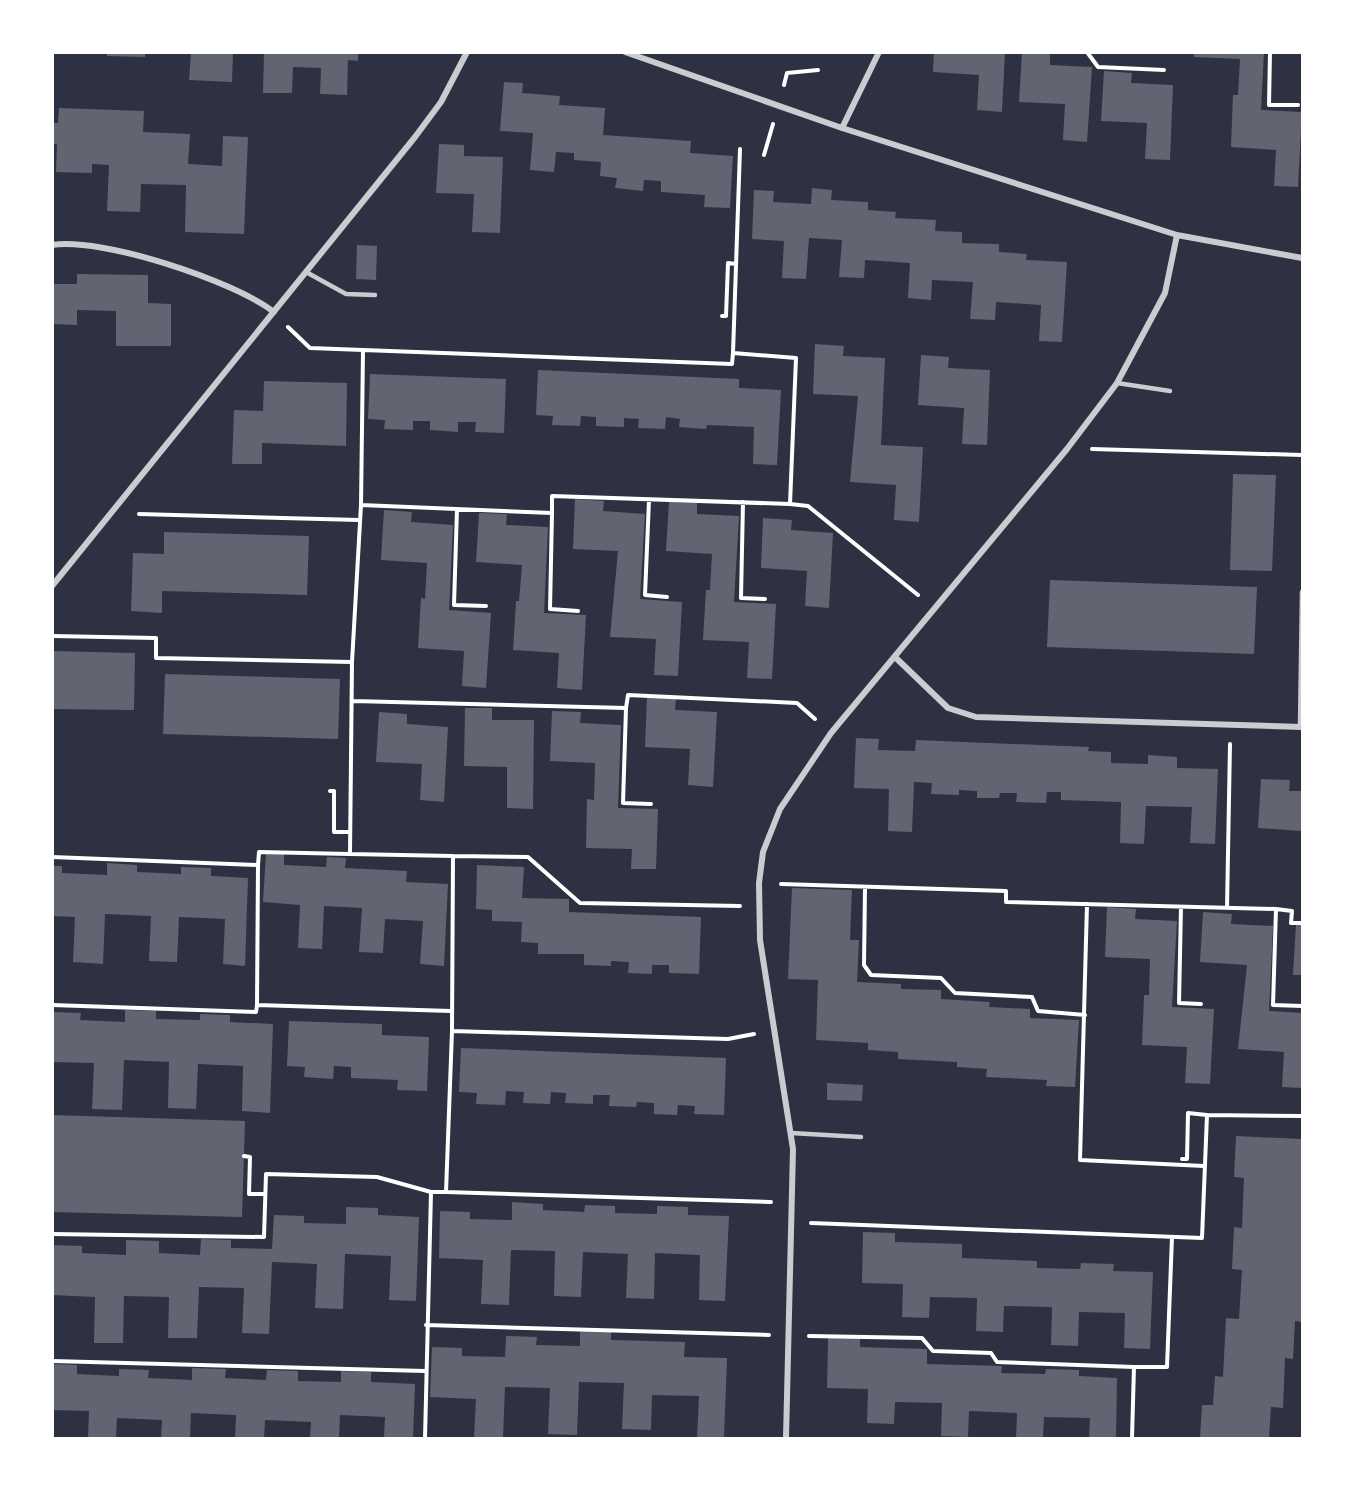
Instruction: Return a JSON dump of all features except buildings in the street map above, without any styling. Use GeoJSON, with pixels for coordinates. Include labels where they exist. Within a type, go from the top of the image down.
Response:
{"type":"FeatureCollection","features":[{"type":"Feature","properties":{"kind":"street"},"geometry":{"type":"LineString","coordinates":[[52,586],[434,111],[467,52]]}},
{"type":"Feature","properties":{"kind":"street"},"geometry":{"type":"LineString","coordinates":[[626,52],[842,128],[1178,234],[1302,258]]}},
{"type":"Feature","properties":{"kind":"street"},"geometry":{"type":"LineString","coordinates":[[842,128],[879,52]]}},
{"type":"Feature","properties":{"kind":"street"},"geometry":{"type":"LineString","coordinates":[[786,1438],[793,1203],[792,1133],[760,940],[759,883],[763,852],[780,809],[831,733],[1067,449],[1117,383],[1165,293],[1178,234]]}},
{"type":"Feature","properties":{"kind":"street"},"geometry":{"type":"LineString","coordinates":[[52,245],[66,243],[121,249],[232,289],[260,302],[274,312]]}},
{"type":"Feature","properties":{"kind":"street"},"geometry":{"type":"LineString","coordinates":[[895,657],[948,708],[976,717],[1301,727]]}},
{"type":"Feature","properties":{"kind":"lane"},"geometry":{"type":"LineString","coordinates":[[306,272],[346,294],[375,295]]}},
{"type":"Feature","properties":{"kind":"lane"},"geometry":{"type":"LineString","coordinates":[[1117,383],[1170,391]]}},
{"type":"Feature","properties":{"kind":"lane"},"geometry":{"type":"LineString","coordinates":[[1301,727],[1302,592]]}},
{"type":"Feature","properties":{"kind":"lane"},"geometry":{"type":"LineString","coordinates":[[792,1133],[861,1137]]}},
{"type":"Feature","properties":{"kind":"path"},"geometry":{"type":"LineString","coordinates":[[1087,52],[1098,67],[1164,70]]}},
{"type":"Feature","properties":{"kind":"path"},"geometry":{"type":"LineString","coordinates":[[1270,52],[1269,105],[1298,105]]}},
{"type":"Feature","properties":{"kind":"path"},"geometry":{"type":"LineString","coordinates":[[787,73],[818,70]]}},
{"type":"Feature","properties":{"kind":"path"},"geometry":{"type":"LineString","coordinates":[[301,340],[310,348],[732,364],[740,149]]}},
{"type":"Feature","properties":{"kind":"path"},"geometry":{"type":"LineString","coordinates":[[722,316],[726,316],[728,263],[736,264]]}},
{"type":"Feature","properties":{"kind":"path"},"geometry":{"type":"LineString","coordinates":[[350,854],[352,662],[361,505],[363,350]]}},
{"type":"Feature","properties":{"kind":"path"},"geometry":{"type":"LineString","coordinates":[[733,353],[796,358],[790,504]]}},
{"type":"Feature","properties":{"kind":"path"},"geometry":{"type":"LineString","coordinates":[[1067,449],[1302,455]]}},
{"type":"Feature","properties":{"kind":"path"},"geometry":{"type":"LineString","coordinates":[[578,611],[550,609],[552,496],[808,506],[935,609]]}},
{"type":"Feature","properties":{"kind":"path"},"geometry":{"type":"LineString","coordinates":[[650,500],[645,596],[667,597]]}},
{"type":"Feature","properties":{"kind":"path"},"geometry":{"type":"LineString","coordinates":[[742,502],[741,598],[765,599]]}},
{"type":"Feature","properties":{"kind":"path"},"geometry":{"type":"LineString","coordinates":[[361,505],[552,513]]}},
{"type":"Feature","properties":{"kind":"path"},"geometry":{"type":"LineString","coordinates":[[457,509],[454,605],[486,606]]}},
{"type":"Feature","properties":{"kind":"path"},"geometry":{"type":"LineString","coordinates":[[139,515],[359,520]]}},
{"type":"Feature","properties":{"kind":"path"},"geometry":{"type":"LineString","coordinates":[[52,636],[156,638],[156,658],[352,662]]}},
{"type":"Feature","properties":{"kind":"path"},"geometry":{"type":"LineString","coordinates":[[651,804],[623,803],[628,695],[797,702],[831,733]]}},
{"type":"Feature","properties":{"kind":"path"},"geometry":{"type":"LineString","coordinates":[[353,701],[626,708]]}},
{"type":"Feature","properties":{"kind":"path"},"geometry":{"type":"LineString","coordinates":[[1227,908],[1230,725]]}},
{"type":"Feature","properties":{"kind":"path"},"geometry":{"type":"LineString","coordinates":[[330,791],[334,791],[334,832],[350,832]]}},
{"type":"Feature","properties":{"kind":"path"},"geometry":{"type":"LineString","coordinates":[[52,1005],[256,1012],[259,852],[528,858],[580,903],[759,906]]}},
{"type":"Feature","properties":{"kind":"path"},"geometry":{"type":"LineString","coordinates":[[446,1192],[452,1031],[453,856]]}},
{"type":"Feature","properties":{"kind":"path"},"geometry":{"type":"LineString","coordinates":[[52,857],[258,865]]}},
{"type":"Feature","properties":{"kind":"path"},"geometry":{"type":"LineString","coordinates":[[759,883],[1006,891],[1006,902],[1276,909],[1292,911],[1291,923],[1302,923]]}},
{"type":"Feature","properties":{"kind":"path"},"geometry":{"type":"LineString","coordinates":[[865,888],[864,965],[871,975],[941,978],[955,993],[1032,997],[1038,1011],[1085,1015]]}},
{"type":"Feature","properties":{"kind":"path"},"geometry":{"type":"LineString","coordinates":[[1087,904],[1080,1160],[1204,1166]]}},
{"type":"Feature","properties":{"kind":"path"},"geometry":{"type":"LineString","coordinates":[[1181,907],[1179,1003],[1201,1004]]}},
{"type":"Feature","properties":{"kind":"path"},"geometry":{"type":"LineString","coordinates":[[1276,909],[1273,1005],[1302,1006]]}},
{"type":"Feature","properties":{"kind":"path"},"geometry":{"type":"LineString","coordinates":[[257,1005],[451,1011]]}},
{"type":"Feature","properties":{"kind":"path"},"geometry":{"type":"LineString","coordinates":[[452,1031],[728,1039],[775,1030]]}},
{"type":"Feature","properties":{"kind":"path"},"geometry":{"type":"LineString","coordinates":[[1182,1159],[1186,1159],[1188,1113],[1302,1116]]}},
{"type":"Feature","properties":{"kind":"path"},"geometry":{"type":"LineString","coordinates":[[792,1222],[1203,1238],[1207,1114]]}},
{"type":"Feature","properties":{"kind":"path"},"geometry":{"type":"LineString","coordinates":[[244,1156],[250,1157],[249,1194],[265,1194]]}},
{"type":"Feature","properties":{"kind":"path"},"geometry":{"type":"LineString","coordinates":[[52,1234],[264,1237],[266,1173],[377,1177],[431,1192],[793,1203]]}},
{"type":"Feature","properties":{"kind":"path"},"geometry":{"type":"LineString","coordinates":[[425,1438],[431,1192]]}},
{"type":"Feature","properties":{"kind":"path"},"geometry":{"type":"LineString","coordinates":[[1132,1438],[1134,1366],[1167,1367],[1172,1237]]}},
{"type":"Feature","properties":{"kind":"path"},"geometry":{"type":"LineString","coordinates":[[52,1360],[425,1371]]}}]}
